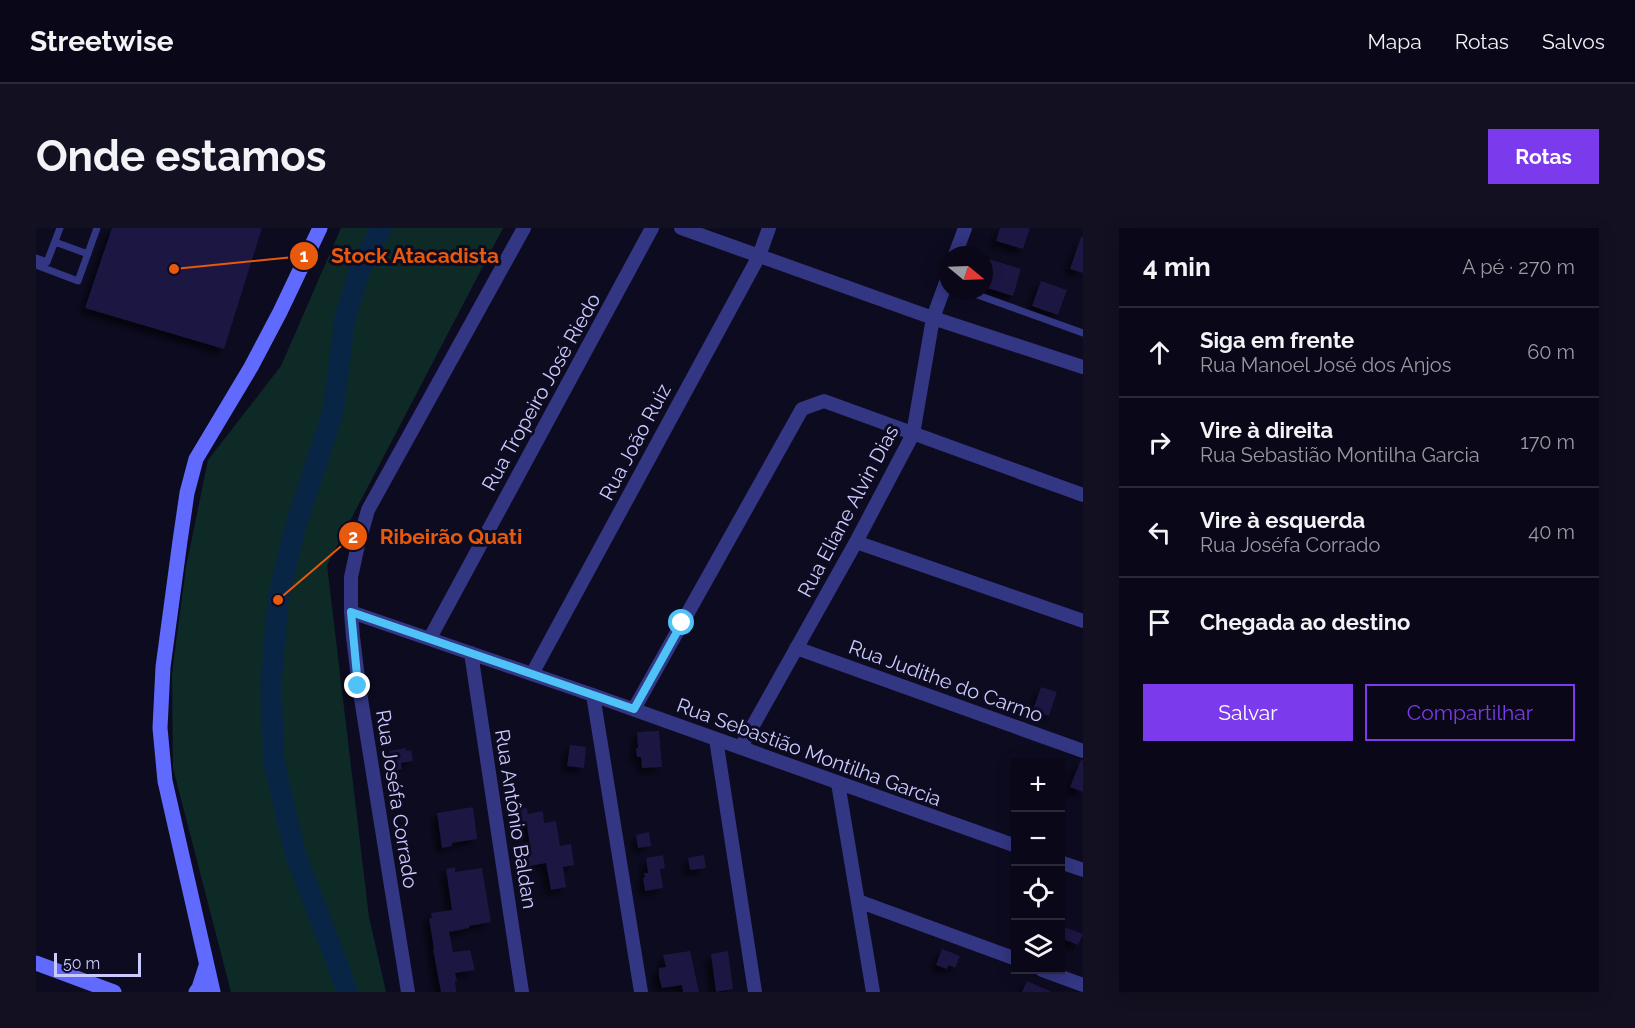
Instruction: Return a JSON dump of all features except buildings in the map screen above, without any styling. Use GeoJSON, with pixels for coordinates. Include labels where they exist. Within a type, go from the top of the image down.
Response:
{"type":"FeatureCollection","features":[{"type":"Feature","properties":{"kind":"street"},"geometry":{"type":"LineString","coordinates":[[213,992],[165,781],[160,728],[163,667],[187,493],[196,459],[251,367],[320,228]]}},
{"type":"Feature","properties":{"kind":"street","name":"Rua Joséfa Corrado"},"geometry":{"type":"LineString","coordinates":[[408,992],[358,686],[351,612],[351,577],[357,545],[368,510],[524,228]]}},
{"type":"Feature","properties":{"kind":"street","name":"Rua Tropeiro José Riedo"},"geometry":{"type":"LineString","coordinates":[[430,638],[652,228]]}},
{"type":"Feature","properties":{"kind":"street"},"geometry":{"type":"LineString","coordinates":[[681,228],[933,318],[1083,367]]}},
{"type":"Feature","properties":{"kind":"street","name":"Rua João Ruiz"},"geometry":{"type":"LineString","coordinates":[[532,674],[759,256],[769,228]]}},
{"type":"Feature","properties":{"kind":"street"},"geometry":{"type":"LineString","coordinates":[[959,246],[965,228]]}},
{"type":"Feature","properties":{"kind":"street","name":"Rua Eliane Alvin Dias"},"geometry":{"type":"LineString","coordinates":[[741,747],[856,542],[913,434],[933,318],[940,300]]}},
{"type":"Feature","properties":{"kind":"street"},"geometry":{"type":"LineString","coordinates":[[634,709],[802,409],[824,401],[1083,495]]}},
{"type":"Feature","properties":{"kind":"street"},"geometry":{"type":"LineString","coordinates":[[856,542],[1083,621]]}},
{"type":"Feature","properties":{"kind":"street","name":"Rua Sebastião Montilha Garcia"},"geometry":{"type":"LineString","coordinates":[[351,612],[592,694],[1011,844]]}},
{"type":"Feature","properties":{"kind":"street","name":"Rua Judithe do Carmo"},"geometry":{"type":"LineString","coordinates":[[796,648],[1083,751]]}},
{"type":"Feature","properties":{"kind":"street","name":"Rua Antônio Baldan"},"geometry":{"type":"LineString","coordinates":[[471,653],[522,992]]}},
{"type":"Feature","properties":{"kind":"street"},"geometry":{"type":"LineString","coordinates":[[592,694],[641,992]]}},
{"type":"Feature","properties":{"kind":"street"},"geometry":{"type":"LineString","coordinates":[[716,739],[755,992]]}},
{"type":"Feature","properties":{"kind":"street"},"geometry":{"type":"LineString","coordinates":[[838,783],[873,992]]}},
{"type":"Feature","properties":{"kind":"street"},"geometry":{"type":"LineString","coordinates":[[1065,864],[1083,870]]}},
{"type":"Feature","properties":{"kind":"street"},"geometry":{"type":"LineString","coordinates":[[858,901],[1011,957]]}},
{"type":"Feature","properties":{"kind":"street"},"geometry":{"type":"LineString","coordinates":[[36,963],[114,992]]}},
{"type":"Feature","properties":{"kind":"street"},"geometry":{"type":"LineString","coordinates":[[196,992],[206,966]]}},
{"type":"Feature","properties":{"kind":"street"},"geometry":{"type":"LineString","coordinates":[[1055,974],[1083,985]]}},
{"type":"Feature","properties":{"kind":"lane"},"geometry":{"type":"LineString","coordinates":[[36,258],[47,262],[60,228]]}},
{"type":"Feature","properties":{"kind":"lane"},"geometry":{"type":"LineString","coordinates":[[36,265],[78,281],[97,228]]}},
{"type":"Feature","properties":{"kind":"lane"},"geometry":{"type":"LineString","coordinates":[[54,242],[87,254]]}},
{"type":"Feature","properties":{"kind":"lane"},"geometry":{"type":"LineString","coordinates":[[991,300],[1083,333]]}},
{"type":"Feature","properties":{"kind":"green space"},"geometry":{"type":"Polygon","coordinates":[[[341,228],[503,228],[327,565],[369,917],[386,992],[231,992],[173,768],[172,673],[186,567],[208,460],[281,366],[341,228]]]}},
{"type":"Feature","properties":{"kind":"waterway"},"geometry":{"type":"LineString","coordinates":[[347,992],[296,856],[274,763],[271,684],[278,600],[295,528],[333,412],[345,317],[360,269],[381,228]]}},
{"type":"Feature","properties":{"kind":"place","name":"Stock Atacadista"},"geometry":{"type":"Point","coordinates":[174,269]}},
{"type":"Feature","properties":{"kind":"place","name":"Ribeirão Quati"},"geometry":{"type":"Point","coordinates":[278,600]}},
{"type":"Feature","properties":{"kind":"route"},"geometry":{"type":"LineString","coordinates":[[358,686],[351,612],[634,709],[682,623]]}}]}
